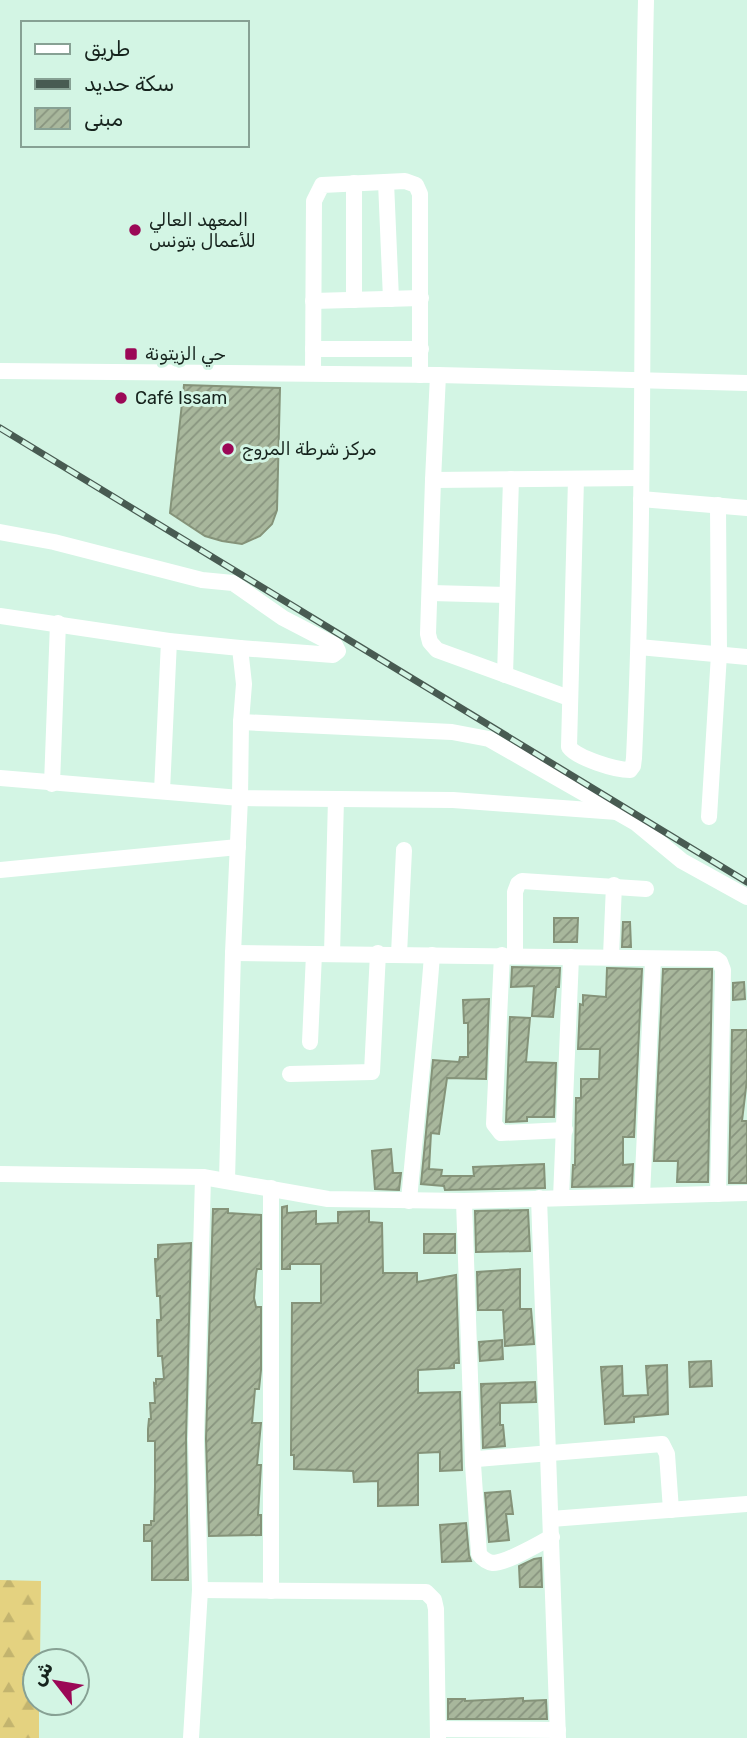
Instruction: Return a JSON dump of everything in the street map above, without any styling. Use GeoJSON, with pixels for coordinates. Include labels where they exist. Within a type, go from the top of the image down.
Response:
{"type":"FeatureCollection","features":[{"type":"Feature","properties":{"kind":"street"},"geometry":{"type":"LineString","coordinates":[[576,479],[568,741],[571,751],[620,769],[630,770],[634,758],[639,647],[646,0]]}},
{"type":"Feature","properties":{"kind":"street"},"geometry":{"type":"LineString","coordinates":[[313,373],[314,201],[317,192],[322,185],[405,181],[416,185],[420,194],[420,374]]}},
{"type":"Feature","properties":{"kind":"street"},"geometry":{"type":"LineString","coordinates":[[386,182],[391,299]]}},
{"type":"Feature","properties":{"kind":"street"},"geometry":{"type":"LineString","coordinates":[[354,183],[354,300]]}},
{"type":"Feature","properties":{"kind":"street"},"geometry":{"type":"LineString","coordinates":[[313,300],[421,298]]}},
{"type":"Feature","properties":{"kind":"street"},"geometry":{"type":"LineString","coordinates":[[313,349],[421,349]]}},
{"type":"Feature","properties":{"kind":"street"},"geometry":{"type":"LineString","coordinates":[[0,371],[420,374],[747,383]]}},
{"type":"Feature","properties":{"kind":"street"},"geometry":{"type":"LineString","coordinates":[[438,375],[428,634],[430,642],[437,650],[569,698]]}},
{"type":"Feature","properties":{"kind":"street"},"geometry":{"type":"LineString","coordinates":[[433,480],[640,478]]}},
{"type":"Feature","properties":{"kind":"street"},"geometry":{"type":"LineString","coordinates":[[505,675],[511,480]]}},
{"type":"Feature","properties":{"kind":"street"},"geometry":{"type":"LineString","coordinates":[[641,499],[747,508]]}},
{"type":"Feature","properties":{"kind":"street"},"geometry":{"type":"LineString","coordinates":[[709,817],[719,654],[718,505]]}},
{"type":"Feature","properties":{"kind":"street"},"geometry":{"type":"LineString","coordinates":[[0,532],[54,542],[202,580],[233,583],[283,618],[335,645],[338,651],[332,655],[169,641],[0,616]]}},
{"type":"Feature","properties":{"kind":"street"},"geometry":{"type":"LineString","coordinates":[[431,593],[507,595]]}},
{"type":"Feature","properties":{"kind":"street"},"geometry":{"type":"LineString","coordinates":[[52,784],[58,623]]}},
{"type":"Feature","properties":{"kind":"street"},"geometry":{"type":"LineString","coordinates":[[162,791],[169,641]]}},
{"type":"Feature","properties":{"kind":"street"},"geometry":{"type":"LineString","coordinates":[[639,647],[747,657]]}},
{"type":"Feature","properties":{"kind":"street"},"geometry":{"type":"LineString","coordinates":[[227,1180],[244,684],[240,648]]}},
{"type":"Feature","properties":{"kind":"street"},"geometry":{"type":"LineString","coordinates":[[241,722],[452,732],[478,736],[516,753],[617,812],[644,829],[682,861],[747,897]]}},
{"type":"Feature","properties":{"kind":"street"},"geometry":{"type":"LineString","coordinates":[[0,778],[240,799],[453,800],[617,812]]}},
{"type":"Feature","properties":{"kind":"street"},"geometry":{"type":"LineString","coordinates":[[332,954],[336,799]]}},
{"type":"Feature","properties":{"kind":"street"},"geometry":{"type":"LineString","coordinates":[[0,870],[238,847]]}},
{"type":"Feature","properties":{"kind":"street"},"geometry":{"type":"LineString","coordinates":[[399,954],[404,850]]}},
{"type":"Feature","properties":{"kind":"street"},"geometry":{"type":"LineString","coordinates":[[565,1130],[502,1133],[494,1124],[515,892],[518,884],[527,881],[646,889]]}},
{"type":"Feature","properties":{"kind":"street"},"geometry":{"type":"LineString","coordinates":[[611,956],[614,885]]}},
{"type":"Feature","properties":{"kind":"street"},"geometry":{"type":"LineString","coordinates":[[233,953],[716,959],[722,966],[718,1194]]}},
{"type":"Feature","properties":{"kind":"street"},"geometry":{"type":"LineString","coordinates":[[290,1074],[372,1072],[378,953]]}},
{"type":"Feature","properties":{"kind":"street"},"geometry":{"type":"LineString","coordinates":[[310,1042],[314,954]]}},
{"type":"Feature","properties":{"kind":"street"},"geometry":{"type":"LineString","coordinates":[[409,1201],[432,955]]}},
{"type":"Feature","properties":{"kind":"street"},"geometry":{"type":"LineString","coordinates":[[561,1198],[571,957]]}},
{"type":"Feature","properties":{"kind":"street"},"geometry":{"type":"LineString","coordinates":[[642,1196],[653,959]]}},
{"type":"Feature","properties":{"kind":"street"},"geometry":{"type":"LineString","coordinates":[[0,1174],[203,1177],[327,1199],[464,1201],[747,1193]]}},
{"type":"Feature","properties":{"kind":"street"},"geometry":{"type":"LineString","coordinates":[[191,1738],[200,1590],[196,1439],[203,1177]]}},
{"type":"Feature","properties":{"kind":"street"},"geometry":{"type":"LineString","coordinates":[[271,1188],[271,1591]]}},
{"type":"Feature","properties":{"kind":"street"},"geometry":{"type":"LineString","coordinates":[[200,1590],[426,1592],[434,1600],[436,1609],[438,1734],[558,1734],[539,1198]]}},
{"type":"Feature","properties":{"kind":"street"},"geometry":{"type":"LineString","coordinates":[[464,1201],[473,1464],[479,1553],[483,1560],[493,1563],[552,1538]]}},
{"type":"Feature","properties":{"kind":"street"},"geometry":{"type":"LineString","coordinates":[[473,1464],[477,1460],[549,1452],[662,1444],[667,1454],[671,1510]]}},
{"type":"Feature","properties":{"kind":"street"},"geometry":{"type":"LineString","coordinates":[[551,1519],[747,1504]]}},
{"type":"Feature","properties":{"kind":"green space"},"geometry":{"type":"Polygon","coordinates":[[[0,1580],[41,1581],[40,1647],[21,1647],[21,1717],[39,1717],[39,1738],[0,1738],[0,1580]]]}},
{"type":"Feature","properties":{"kind":"building","name":"مركز شرطة المروج"},"geometry":{"type":"Polygon","coordinates":[[[184,385],[280,388],[277,510],[272,524],[260,536],[242,544],[205,536],[170,513],[184,385]]]}},
{"type":"Feature","properties":{"kind":"building"},"geometry":{"type":"Polygon","coordinates":[[[554,918],[578,918],[577,942],[554,942],[554,918]]]}},
{"type":"Feature","properties":{"kind":"building"},"geometry":{"type":"Polygon","coordinates":[[[623,922],[630,922],[631,947],[622,947],[623,922]]]}},
{"type":"Feature","properties":{"kind":"building"},"geometry":{"type":"Polygon","coordinates":[[[512,967],[560,968],[553,1017],[532,1016],[534,986],[511,987],[512,967]]]}},
{"type":"Feature","properties":{"kind":"building"},"geometry":{"type":"Polygon","coordinates":[[[607,968],[642,969],[634,1137],[623,1137],[623,1165],[633,1164],[632,1186],[572,1187],[576,1098],[581,1098],[581,1079],[599,1079],[600,1049],[578,1049],[580,1004],[583,1005],[583,995],[606,997],[607,968]]]}},
{"type":"Feature","properties":{"kind":"building"},"geometry":{"type":"Polygon","coordinates":[[[663,969],[712,969],[708,1182],[677,1182],[678,1161],[654,1161],[663,969]]]}},
{"type":"Feature","properties":{"kind":"building"},"geometry":{"type":"Polygon","coordinates":[[[744,982],[745,999],[733,1000],[733,983],[744,982]]]}},
{"type":"Feature","properties":{"kind":"building"},"geometry":{"type":"Polygon","coordinates":[[[489,999],[486,1079],[447,1078],[439,1134],[431,1133],[429,1169],[442,1170],[441,1176],[474,1176],[473,1167],[544,1164],[545,1188],[445,1190],[444,1186],[421,1184],[433,1060],[459,1062],[460,1057],[468,1057],[468,1023],[464,1023],[463,1000],[489,999]]]}},
{"type":"Feature","properties":{"kind":"building"},"geometry":{"type":"Polygon","coordinates":[[[510,1017],[530,1018],[526,1062],[556,1063],[554,1117],[527,1117],[527,1121],[506,1122],[510,1017]]]}},
{"type":"Feature","properties":{"kind":"building"},"geometry":{"type":"Polygon","coordinates":[[[732,1030],[747,1030],[747,1079],[742,1121],[747,1121],[747,1183],[729,1183],[732,1030]]]}},
{"type":"Feature","properties":{"kind":"building"},"geometry":{"type":"Polygon","coordinates":[[[391,1149],[393,1173],[401,1173],[399,1190],[375,1189],[372,1151],[391,1149]]]}},
{"type":"Feature","properties":{"kind":"building"},"geometry":{"type":"Polygon","coordinates":[[[287,1206],[287,1213],[316,1211],[316,1224],[338,1223],[338,1212],[369,1211],[369,1222],[382,1223],[383,1273],[417,1273],[417,1282],[456,1275],[459,1363],[454,1363],[454,1368],[418,1370],[418,1393],[460,1392],[462,1470],[440,1471],[440,1452],[418,1453],[418,1505],[378,1506],[378,1481],[354,1482],[353,1471],[294,1469],[294,1455],[291,1455],[292,1303],[321,1303],[321,1264],[290,1264],[290,1269],[282,1269],[282,1207],[287,1206]]]}},
{"type":"Feature","properties":{"kind":"building"},"geometry":{"type":"Polygon","coordinates":[[[213,1209],[228,1209],[228,1213],[261,1215],[261,1269],[257,1269],[254,1298],[256,1307],[261,1307],[261,1370],[259,1389],[255,1389],[252,1423],[261,1423],[257,1465],[261,1465],[258,1515],[261,1515],[261,1535],[209,1536],[206,1439],[213,1209]]]}},
{"type":"Feature","properties":{"kind":"building"},"geometry":{"type":"Polygon","coordinates":[[[528,1210],[530,1251],[476,1252],[475,1211],[528,1210]]]}},
{"type":"Feature","properties":{"kind":"building"},"geometry":{"type":"Polygon","coordinates":[[[424,1234],[455,1234],[455,1253],[424,1253],[424,1234]]]}},
{"type":"Feature","properties":{"kind":"building"},"geometry":{"type":"Polygon","coordinates":[[[191,1243],[186,1439],[188,1580],[152,1580],[152,1541],[144,1541],[144,1525],[151,1525],[151,1521],[154,1521],[155,1441],[148,1441],[148,1429],[151,1419],[150,1403],[155,1403],[154,1383],[156,1384],[156,1379],[164,1379],[162,1356],[158,1356],[157,1320],[161,1320],[155,1259],[158,1259],[158,1245],[191,1243]]]}},
{"type":"Feature","properties":{"kind":"building"},"geometry":{"type":"Polygon","coordinates":[[[520,1269],[520,1309],[531,1309],[534,1344],[505,1346],[503,1310],[478,1310],[477,1272],[520,1269]]]}},
{"type":"Feature","properties":{"kind":"building"},"geometry":{"type":"Polygon","coordinates":[[[502,1340],[503,1359],[480,1361],[479,1342],[502,1340]]]}},
{"type":"Feature","properties":{"kind":"building"},"geometry":{"type":"Polygon","coordinates":[[[711,1361],[712,1386],[690,1387],[689,1362],[711,1361]]]}},
{"type":"Feature","properties":{"kind":"building"},"geometry":{"type":"Polygon","coordinates":[[[667,1365],[668,1414],[634,1417],[634,1422],[605,1424],[601,1367],[622,1366],[623,1396],[648,1395],[646,1366],[667,1365]]]}},
{"type":"Feature","properties":{"kind":"building"},"geometry":{"type":"Polygon","coordinates":[[[535,1382],[536,1402],[500,1403],[500,1425],[503,1425],[505,1446],[483,1448],[481,1384],[535,1382]]]}},
{"type":"Feature","properties":{"kind":"building"},"geometry":{"type":"Polygon","coordinates":[[[510,1491],[513,1514],[506,1514],[509,1540],[489,1542],[485,1493],[510,1491]]]}},
{"type":"Feature","properties":{"kind":"building"},"geometry":{"type":"Polygon","coordinates":[[[466,1523],[471,1561],[442,1562],[440,1525],[466,1523]]]}},
{"type":"Feature","properties":{"kind":"building"},"geometry":{"type":"Polygon","coordinates":[[[541,1558],[542,1587],[520,1587],[519,1566],[541,1558]]]}},
{"type":"Feature","properties":{"kind":"building"},"geometry":{"type":"Polygon","coordinates":[[[523,1698],[523,1701],[546,1700],[547,1719],[448,1719],[448,1699],[465,1701],[523,1698]]]}},
{"type":"Feature","properties":{"kind":"railway"},"geometry":{"type":"LineString","coordinates":[[0,428],[747,882]]}},
{"type":"Feature","properties":{"kind":"place","name":"المعهد العالي للأعمال بتونس"},"geometry":{"type":"Point","coordinates":[135,230]}},
{"type":"Feature","properties":{"kind":"place","name":"حي الزيتونة"},"geometry":{"type":"Point","coordinates":[131,354]}},
{"type":"Feature","properties":{"kind":"place","name":"Café Issam"},"geometry":{"type":"Point","coordinates":[121,398]}},
{"type":"Feature","properties":{"kind":"place","name":"مركز شرطة المروج"},"geometry":{"type":"Point","coordinates":[228,449]}}]}
